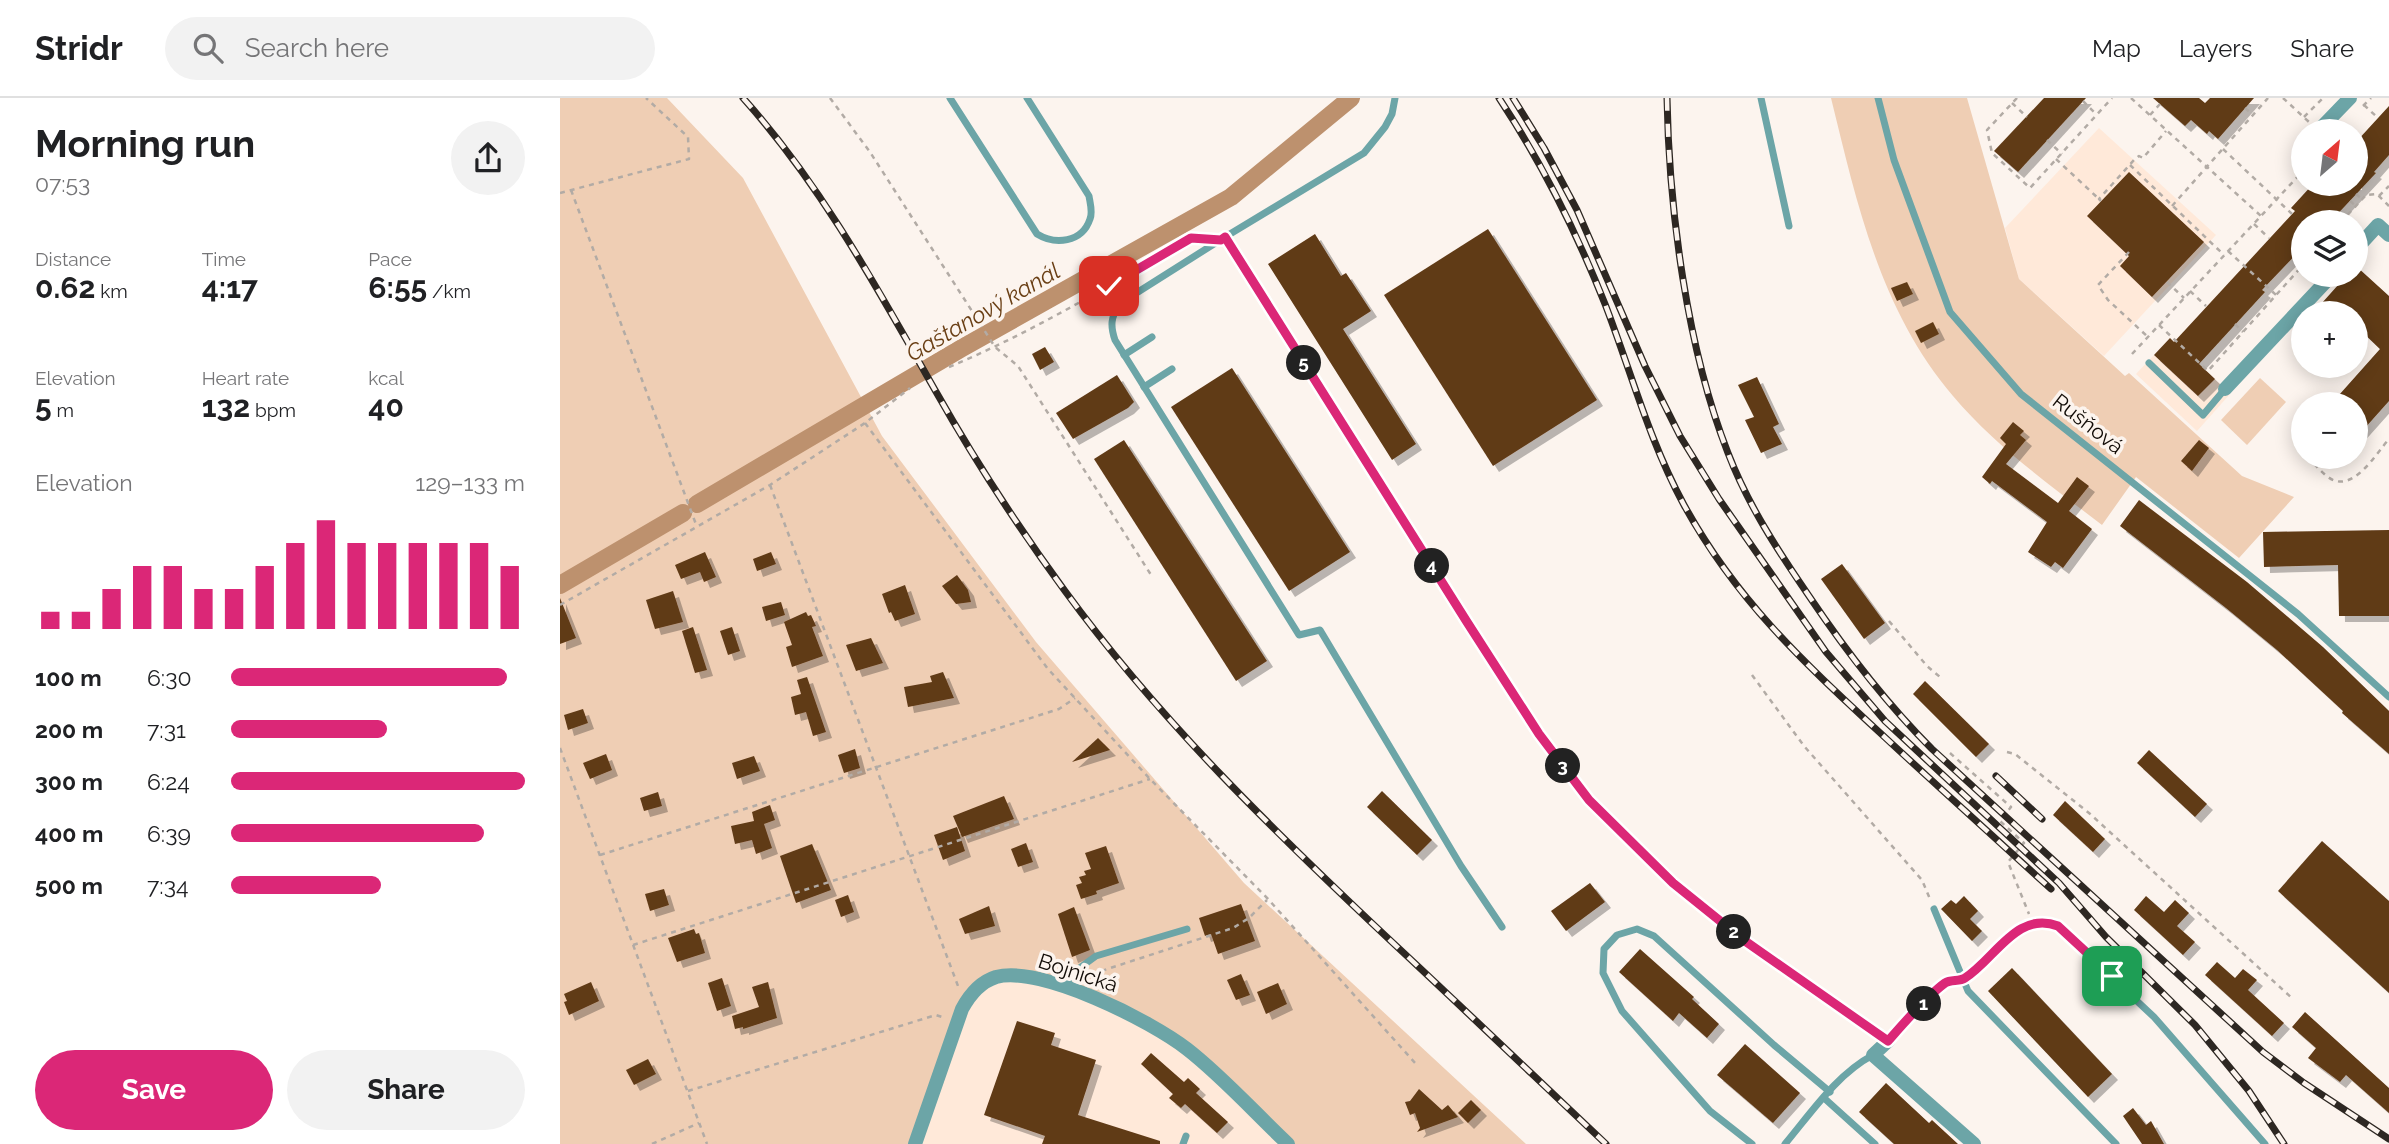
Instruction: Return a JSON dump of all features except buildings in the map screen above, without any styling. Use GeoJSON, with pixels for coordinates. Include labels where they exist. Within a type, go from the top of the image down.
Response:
{"type":"FeatureCollection","features":[{"type":"Feature","properties":{"kind":"street"},"geometry":{"type":"LineString","coordinates":[[2330,119],[2350,98]]}},
{"type":"Feature","properties":{"kind":"street"},"geometry":{"type":"LineString","coordinates":[[2368,236],[2378,225],[2389,235]]}},
{"type":"Feature","properties":{"kind":"street"},"geometry":{"type":"LineString","coordinates":[[2225,389],[2321,287]]}},
{"type":"Feature","properties":{"kind":"street","name":"Bojnická"},"geometry":{"type":"LineString","coordinates":[[915,1144],[955,1024],[967,999],[996,977],[1017,976],[1064,987],[1126,1011],[1159,1030],[1189,1051],[1288,1144]]}},
{"type":"Feature","properties":{"kind":"street"},"geometry":{"type":"LineString","coordinates":[[1888,1041],[1873,1055],[1974,1144]]}},
{"type":"Feature","properties":{"kind":"lane"},"geometry":{"type":"LineString","coordinates":[[950,98],[1037,234],[1048,241],[1060,242],[1073,238],[1090,220],[1089,196],[1027,98]]}},
{"type":"Feature","properties":{"kind":"lane"},"geometry":{"type":"LineString","coordinates":[[1395,98],[1392,114],[1385,127],[1364,153],[1119,304],[1112,316],[1111,326],[1124,355],[1299,635],[1320,630],[1461,866],[1502,927]]}},
{"type":"Feature","properties":{"kind":"lane"},"geometry":{"type":"LineString","coordinates":[[1761,98],[1789,226]]}},
{"type":"Feature","properties":{"kind":"lane","name":"Rušňová"},"geometry":{"type":"LineString","coordinates":[[1878,98],[1894,160],[1950,312],[1987,358],[2021,394],[2298,614],[2389,697]]}},
{"type":"Feature","properties":{"kind":"lane"},"geometry":{"type":"LineString","coordinates":[[1223,239],[1539,734],[1589,800],[1673,883],[1724,925],[1888,1041],[1947,981],[1963,979],[2020,930],[2034,922],[2048,922],[2058,926],[2154,1017],[2265,1144]]}},
{"type":"Feature","properties":{"kind":"lane"},"geometry":{"type":"LineString","coordinates":[[1124,355],[1152,337]]}},
{"type":"Feature","properties":{"kind":"lane"},"geometry":{"type":"LineString","coordinates":[[2148,363],[2203,415],[2225,389]]}},
{"type":"Feature","properties":{"kind":"lane"},"geometry":{"type":"LineString","coordinates":[[1144,387],[1172,369]]}},
{"type":"Feature","properties":{"kind":"lane"},"geometry":{"type":"LineString","coordinates":[[1934,909],[1968,991],[2116,1144]]}},
{"type":"Feature","properties":{"kind":"lane"},"geometry":{"type":"LineString","coordinates":[[1064,987],[1074,972],[1096,956],[1186,929]]}},
{"type":"Feature","properties":{"kind":"lane"},"geometry":{"type":"LineString","coordinates":[[1752,1144],[1710,1111],[1622,1011],[1603,973],[1604,949],[1617,935],[1637,929],[1654,936],[1774,1045],[1875,1144]]}},
{"type":"Feature","properties":{"kind":"lane"},"geometry":{"type":"LineString","coordinates":[[1785,1144],[1827,1095],[1860,1062],[1873,1055]]}},
{"type":"Feature","properties":{"kind":"path"},"geometry":{"type":"LineString","coordinates":[[560,193],[689,159],[688,137],[646,98]]}},
{"type":"Feature","properties":{"kind":"path"},"geometry":{"type":"LineString","coordinates":[[830,98],[870,152],[995,347],[1018,366],[1153,578]]}},
{"type":"Feature","properties":{"kind":"path"},"geometry":{"type":"LineString","coordinates":[[2017,98],[1987,130],[1992,153],[2030,188],[2112,98]]}},
{"type":"Feature","properties":{"kind":"path"},"geometry":{"type":"LineString","coordinates":[[2131,98],[2261,216]]}},
{"type":"Feature","properties":{"kind":"path"},"geometry":{"type":"LineString","coordinates":[[2172,206],[2268,98]]}},
{"type":"Feature","properties":{"kind":"path"},"geometry":{"type":"LineString","coordinates":[[2283,98],[2306,119]]}},
{"type":"Feature","properties":{"kind":"path"},"geometry":{"type":"LineString","coordinates":[[2304,117],[2323,98]]}},
{"type":"Feature","properties":{"kind":"path"},"geometry":{"type":"LineString","coordinates":[[2083,101],[2097,115]]}},
{"type":"Feature","properties":{"kind":"path"},"geometry":{"type":"LineString","coordinates":[[2012,103],[2026,117]]}},
{"type":"Feature","properties":{"kind":"path"},"geometry":{"type":"LineString","coordinates":[[2150,115],[2160,104]]}},
{"type":"Feature","properties":{"kind":"path"},"geometry":{"type":"LineString","coordinates":[[2364,105],[2378,118]]}},
{"type":"Feature","properties":{"kind":"path"},"geometry":{"type":"LineString","coordinates":[[2245,108],[2253,115]]}},
{"type":"Feature","properties":{"kind":"path"},"geometry":{"type":"LineString","coordinates":[[2056,159],[2100,200],[2130,165],[2139,156],[2143,158],[2167,131]]}},
{"type":"Feature","properties":{"kind":"path"},"geometry":{"type":"LineString","coordinates":[[2048,140],[2062,153]]}},
{"type":"Feature","properties":{"kind":"path"},"geometry":{"type":"LineString","coordinates":[[2223,149],[2291,213]]}},
{"type":"Feature","properties":{"kind":"path"},"geometry":{"type":"LineString","coordinates":[[2130,165],[2224,255]]}},
{"type":"Feature","properties":{"kind":"path"},"geometry":{"type":"LineString","coordinates":[[2132,354],[2291,183]]}},
{"type":"Feature","properties":{"kind":"path"},"geometry":{"type":"LineString","coordinates":[[2379,196],[2389,186]]}},
{"type":"Feature","properties":{"kind":"path"},"geometry":{"type":"LineString","coordinates":[[571,190],[696,527]]}},
{"type":"Feature","properties":{"kind":"path"},"geometry":{"type":"LineString","coordinates":[[2352,210],[2366,195],[2379,196],[2389,206]]}},
{"type":"Feature","properties":{"kind":"path"},"geometry":{"type":"LineString","coordinates":[[2358,196],[2362,199]]}},
{"type":"Feature","properties":{"kind":"path"},"geometry":{"type":"LineString","coordinates":[[2350,201],[2356,206]]}},
{"type":"Feature","properties":{"kind":"path"},"geometry":{"type":"LineString","coordinates":[[2253,224],[2269,238]]}},
{"type":"Feature","properties":{"kind":"path"},"geometry":{"type":"LineString","coordinates":[[949,367],[995,347],[1191,238],[1223,239]]}},
{"type":"Feature","properties":{"kind":"path"},"geometry":{"type":"LineString","coordinates":[[2228,251],[2276,295]]}},
{"type":"Feature","properties":{"kind":"path"},"geometry":{"type":"LineString","coordinates":[[2129,252],[2098,285],[2108,300],[2148,337]]}},
{"type":"Feature","properties":{"kind":"path"},"geometry":{"type":"LineString","coordinates":[[2159,325],[2208,371],[2291,278]]}},
{"type":"Feature","properties":{"kind":"path"},"geometry":{"type":"LineString","coordinates":[[2167,282],[2184,298]]}},
{"type":"Feature","properties":{"kind":"path"},"geometry":{"type":"LineString","coordinates":[[2190,291],[2206,306]]}},
{"type":"Feature","properties":{"kind":"path"},"geometry":{"type":"LineString","coordinates":[[2235,324],[2243,332]]}},
{"type":"Feature","properties":{"kind":"path"},"geometry":{"type":"LineString","coordinates":[[560,605],[770,485],[865,423],[910,388]]}},
{"type":"Feature","properties":{"kind":"path"},"geometry":{"type":"LineString","coordinates":[[865,423],[1048,669],[1150,779],[1268,899],[1416,1064]]}},
{"type":"Feature","properties":{"kind":"path"},"geometry":{"type":"LineString","coordinates":[[2368,463],[2389,439]]}},
{"type":"Feature","properties":{"kind":"path"},"geometry":{"type":"LineString","coordinates":[[2319,469],[2328,478],[2343,481],[2351,480],[2362,469]]}},
{"type":"Feature","properties":{"kind":"path"},"geometry":{"type":"LineString","coordinates":[[770,485],[957,986],[967,999]]}},
{"type":"Feature","properties":{"kind":"path"},"geometry":{"type":"LineString","coordinates":[[1889,621],[1927,666],[1940,677]]}},
{"type":"Feature","properties":{"kind":"path"},"geometry":{"type":"LineString","coordinates":[[1752,675],[1804,746],[1922,880],[1934,909]]}},
{"type":"Feature","properties":{"kind":"path"},"geometry":{"type":"LineString","coordinates":[[600,855],[1059,709],[1075,698]]}},
{"type":"Feature","properties":{"kind":"path"},"geometry":{"type":"LineString","coordinates":[[560,748],[707,1144]]}},
{"type":"Feature","properties":{"kind":"path"},"geometry":{"type":"LineString","coordinates":[[2007,752],[2015,754],[2089,813],[2293,999]]}},
{"type":"Feature","properties":{"kind":"path"},"geometry":{"type":"LineString","coordinates":[[1950,754],[2011,807],[2000,821],[2024,843],[2008,862],[2029,916],[2034,922]]}},
{"type":"Feature","properties":{"kind":"path"},"geometry":{"type":"LineString","coordinates":[[633,945],[1150,779]]}},
{"type":"Feature","properties":{"kind":"path"},"geometry":{"type":"LineString","coordinates":[[688,1091],[936,1015],[955,1024]]}},
{"type":"Feature","properties":{"kind":"path"},"geometry":{"type":"LineString","coordinates":[[652,1144],[699,1123]]}},
{"type":"Feature","properties":{"kind":"shaded area"},"geometry":{"type":"Polygon","coordinates":[[[560,98],[667,98],[743,178],[882,436],[1036,642],[1244,883],[1526,1144],[1292,1144],[1161,1025],[1012,972],[960,1006],[912,1144],[560,1144],[560,98]]]}},
{"type":"Feature","properties":{"kind":"shaded area"},"geometry":{"type":"Polygon","coordinates":[[[1831,98],[1967,98],[2019,279],[2125,376],[2129,373],[2242,476],[2294,497],[2239,558],[2136,477],[2102,525],[2005,448],[1953,396],[1928,363],[1889,292],[1862,216],[1831,98]]]}},
{"type":"Feature","properties":{"kind":"shaded area"},"geometry":{"type":"Polygon","coordinates":[[[2099,128],[2216,235],[2104,356],[2019,279],[2005,228],[2099,128]]]}},
{"type":"Feature","properties":{"kind":"shaded area"},"geometry":{"type":"Polygon","coordinates":[[[2154,355],[2198,396],[2215,379],[2230,394],[2197,431],[2136,374],[2154,355]]]}},
{"type":"Feature","properties":{"kind":"shaded area"},"geometry":{"type":"Polygon","coordinates":[[[2260,378],[2286,402],[2247,445],[2221,420],[2260,378]]]}},
{"type":"Feature","properties":{"kind":"shaded area"},"geometry":{"type":"Polygon","coordinates":[[[1012,972],[1161,1025],[1292,1144],[915,1144],[960,1006],[1012,972]]]}},
{"type":"Feature","properties":{"kind":"waterway","name":"Gaštanový kanál"},"geometry":{"type":"LineString","coordinates":[[697,504],[962,348],[1231,197],[1351,98]]}},
{"type":"Feature","properties":{"kind":"waterway","name":"Gaštanový kanál"},"geometry":{"type":"LineString","coordinates":[[560,585],[683,513]]}},
{"type":"Feature","properties":{"kind":"railway"},"geometry":{"type":"LineString","coordinates":[[743,98],[772,132],[823,202],[892,314],[965,442],[1013,517],[1102,639],[1179,730],[1262,817],[1606,1144]]}},
{"type":"Feature","properties":{"kind":"railway"},"geometry":{"type":"LineString","coordinates":[[1499,98],[1544,172],[1582,250],[1671,480],[1705,541],[1728,574],[1804,661],[2051,889]]}},
{"type":"Feature","properties":{"kind":"railway"},"geometry":{"type":"LineString","coordinates":[[1513,98],[1544,148],[1577,210],[1645,366],[1680,436],[1719,499],[1826,652],[1885,721],[2059,883],[2106,937],[2195,1025],[2249,1091],[2284,1144]]}},
{"type":"Feature","properties":{"kind":"railway"},"geometry":{"type":"LineString","coordinates":[[1667,98],[1676,232],[1701,369],[1728,453],[1754,509],[1823,616],[1882,694],[1932,749],[2263,1052],[2304,1083],[2389,1139]]}},
{"type":"Feature","properties":{"kind":"railway"},"geometry":{"type":"LineString","coordinates":[[1996,776],[2042,819]]}},
{"type":"Feature","properties":{"kind":"route"},"geometry":{"type":"LineString","coordinates":[[1109,286],[1191,238],[1221,240],[1225,237],[1539,734],[1589,800],[1673,883],[1745,941],[1888,1041],[1947,981],[1963,979],[2020,930],[2034,922],[2048,922],[2058,926],[2112,976]]}}]}
